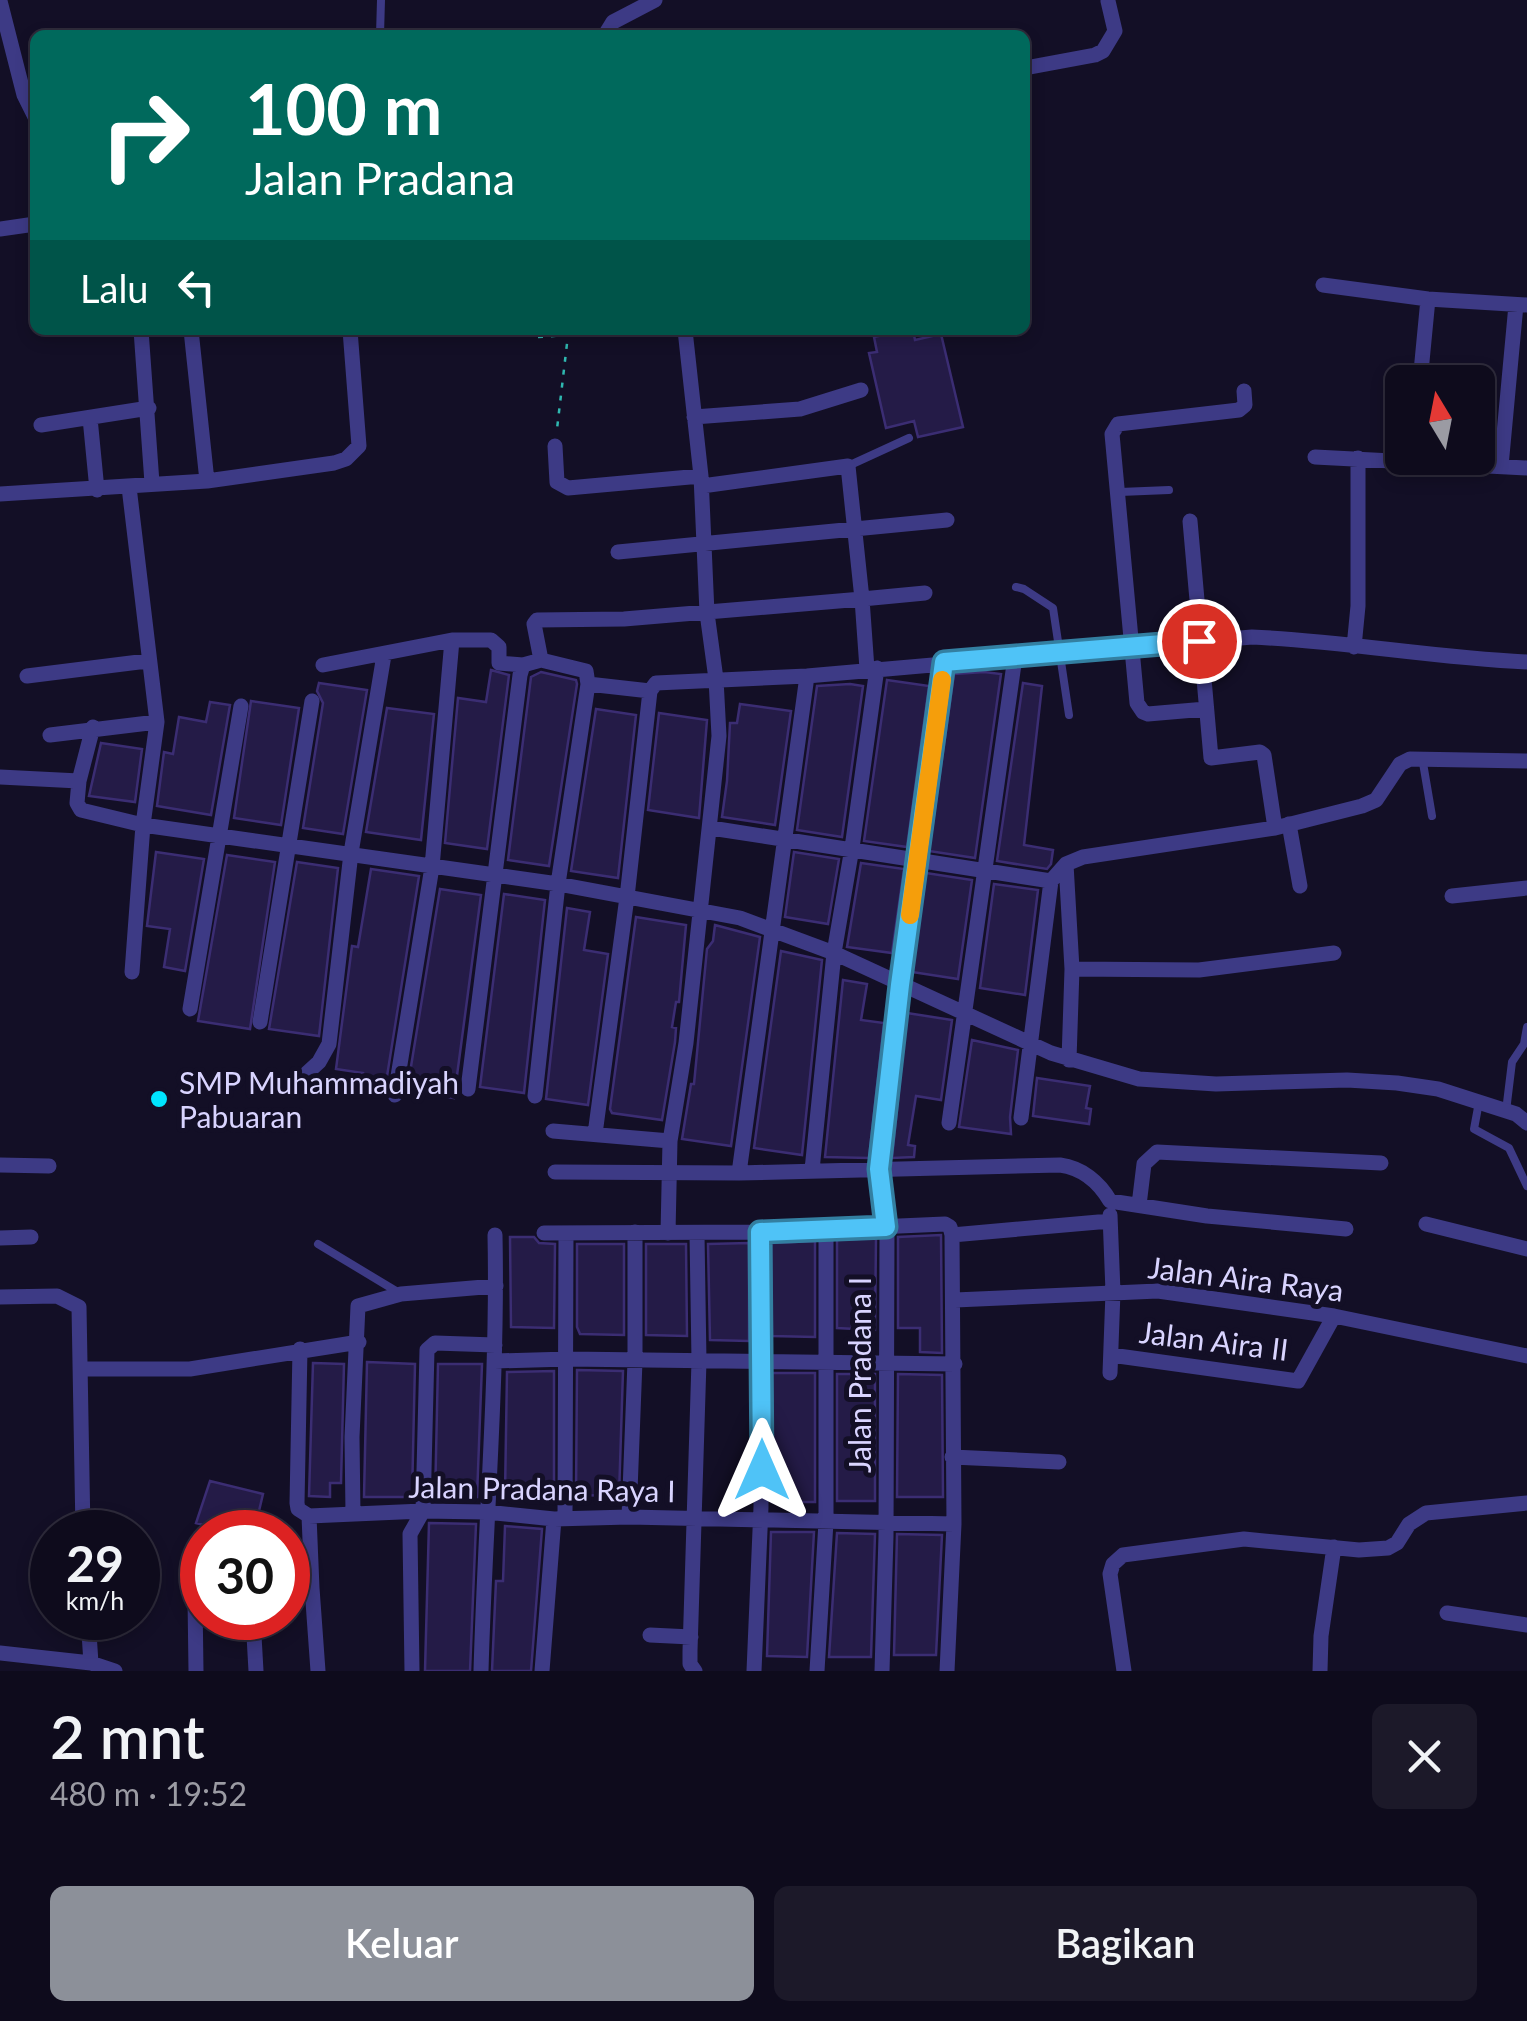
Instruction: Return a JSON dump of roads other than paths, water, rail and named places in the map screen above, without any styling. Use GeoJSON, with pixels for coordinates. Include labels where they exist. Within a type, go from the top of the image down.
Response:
{"type":"FeatureCollection","features":[{"type":"Feature","properties":{"kind":"street"},"geometry":{"type":"LineString","coordinates":[[608,30],[614,22],[655,0]]}},
{"type":"Feature","properties":{"kind":"street"},"geometry":{"type":"LineString","coordinates":[[1030,67],[1095,56],[1103,51],[1114,30],[1108,0],[1124,0]]}},
{"type":"Feature","properties":{"kind":"street"},"geometry":{"type":"LineString","coordinates":[[0,1],[30,107]]}},
{"type":"Feature","properties":{"kind":"street"},"geometry":{"type":"LineString","coordinates":[[0,229],[30,225]]}},
{"type":"Feature","properties":{"kind":"street"},"geometry":{"type":"LineString","coordinates":[[1323,285],[1428,299],[1521,305],[1501,466]]}},
{"type":"Feature","properties":{"kind":"street"},"geometry":{"type":"LineString","coordinates":[[1422,365],[1428,299]]}},
{"type":"Feature","properties":{"kind":"street"},"geometry":{"type":"LineString","coordinates":[[142,335],[152,483]]}},
{"type":"Feature","properties":{"kind":"street"},"geometry":{"type":"LineString","coordinates":[[192,335],[208,481]]}},
{"type":"Feature","properties":{"kind":"street"},"geometry":{"type":"LineString","coordinates":[[0,494],[208,481],[334,463],[354,452],[359,436],[350,335]]}},
{"type":"Feature","properties":{"kind":"street"},"geometry":{"type":"LineString","coordinates":[[668,1233],[670,1142],[686,1043],[718,736],[701,480],[686,335]]}},
{"type":"Feature","properties":{"kind":"street"},"geometry":{"type":"LineString","coordinates":[[694,417],[800,409],[861,390]]}},
{"type":"Feature","properties":{"kind":"street"},"geometry":{"type":"LineString","coordinates":[[1206,710],[1156,714],[1142,712],[1136,703],[1112,434],[1118,424],[1239,410],[1245,405],[1244,391]]}},
{"type":"Feature","properties":{"kind":"street"},"geometry":{"type":"LineString","coordinates":[[41,425],[149,408]]}},
{"type":"Feature","properties":{"kind":"street"},"geometry":{"type":"LineString","coordinates":[[90,418],[97,490]]}},
{"type":"Feature","properties":{"kind":"street"},"geometry":{"type":"LineString","coordinates":[[555,446],[557,482],[568,488],[848,466],[872,668],[852,848],[834,953],[812,1170]]}},
{"type":"Feature","properties":{"kind":"street"},"geometry":{"type":"LineString","coordinates":[[1315,457],[1385,458]]}},
{"type":"Feature","properties":{"kind":"street"},"geometry":{"type":"LineString","coordinates":[[1354,647],[1358,606],[1358,458]]}},
{"type":"Feature","properties":{"kind":"street"},"geometry":{"type":"LineString","coordinates":[[1495,466],[1527,468]]}},
{"type":"Feature","properties":{"kind":"street"},"geometry":{"type":"LineString","coordinates":[[128,487],[157,722],[143,825],[132,972]]}},
{"type":"Feature","properties":{"kind":"street"},"geometry":{"type":"LineString","coordinates":[[618,552],[947,520]]}},
{"type":"Feature","properties":{"kind":"street"},"geometry":{"type":"LineString","coordinates":[[1190,521],[1211,758],[1260,752],[1264,755],[1300,886]]}},
{"type":"Feature","properties":{"kind":"street"},"geometry":{"type":"LineString","coordinates":[[540,660],[534,628],[538,620],[707,613],[925,593]]}},
{"type":"Feature","properties":{"kind":"street"},"geometry":{"type":"LineString","coordinates":[[594,1134],[627,897],[650,691],[656,684],[807,676],[1267,638],[1458,659],[1527,662]]}},
{"type":"Feature","properties":{"kind":"street"},"geometry":{"type":"LineString","coordinates":[[395,1096],[432,867],[452,640]]}},
{"type":"Feature","properties":{"kind":"street"},"geometry":{"type":"LineString","coordinates":[[323,665],[452,640],[491,640],[498,647],[500,663],[523,665],[540,660],[586,672],[588,684],[558,884],[535,1096]]}},
{"type":"Feature","properties":{"kind":"street"},"geometry":{"type":"LineString","coordinates":[[308,1073],[329,1044],[350,853],[384,655]]}},
{"type":"Feature","properties":{"kind":"street"},"geometry":{"type":"LineString","coordinates":[[948,1123],[1015,656]]}},
{"type":"Feature","properties":{"kind":"street"},"geometry":{"type":"LineString","coordinates":[[27,676],[147,662]]}},
{"type":"Feature","properties":{"kind":"street","name":"Jalan Pradana I"},"geometry":{"type":"LineString","coordinates":[[882,1671],[887,1364],[886,1227],[879,1169],[944,662]]}},
{"type":"Feature","properties":{"kind":"street"},"geometry":{"type":"LineString","coordinates":[[468,1090],[523,665]]}},
{"type":"Feature","properties":{"kind":"street"},"geometry":{"type":"LineString","coordinates":[[739,1172],[807,676]]}},
{"type":"Feature","properties":{"kind":"street"},"geometry":{"type":"LineString","coordinates":[[588,684],[650,691]]}},
{"type":"Feature","properties":{"kind":"street"},"geometry":{"type":"LineString","coordinates":[[260,1022],[312,700]]}},
{"type":"Feature","properties":{"kind":"street"},"geometry":{"type":"LineString","coordinates":[[190,1009],[241,706]]}},
{"type":"Feature","properties":{"kind":"street"},"geometry":{"type":"LineString","coordinates":[[50,734],[157,722]]}},
{"type":"Feature","properties":{"kind":"street"},"geometry":{"type":"LineString","coordinates":[[93,727],[79,781],[77,804],[81,810],[143,825],[558,884],[770,927],[1030,1044],[1069,1060],[1140,1080],[1216,1084],[1376,1080],[1438,1088],[1506,1111],[1527,1123]]}},
{"type":"Feature","properties":{"kind":"street"},"geometry":{"type":"LineString","coordinates":[[1021,1118],[1052,881],[1066,864],[1084,857],[1282,826],[1376,800],[1400,764],[1422,757],[1527,762]]}},
{"type":"Feature","properties":{"kind":"street"},"geometry":{"type":"LineString","coordinates":[[0,776],[79,781]]}},
{"type":"Feature","properties":{"kind":"street"},"geometry":{"type":"LineString","coordinates":[[711,828],[1052,881]]}},
{"type":"Feature","properties":{"kind":"street"},"geometry":{"type":"LineString","coordinates":[[1066,864],[1072,969],[1069,1060]]}},
{"type":"Feature","properties":{"kind":"street"},"geometry":{"type":"LineString","coordinates":[[1452,896],[1527,888]]}},
{"type":"Feature","properties":{"kind":"street"},"geometry":{"type":"LineString","coordinates":[[1072,969],[1199,970],[1334,953]]}},
{"type":"Feature","properties":{"kind":"street"},"geometry":{"type":"LineString","coordinates":[[554,1130],[670,1142]]}},
{"type":"Feature","properties":{"kind":"street"},"geometry":{"type":"LineString","coordinates":[[1139,1205],[1144,1164],[1157,1152],[1381,1163]]}},
{"type":"Feature","properties":{"kind":"street"},"geometry":{"type":"LineString","coordinates":[[0,1165],[49,1166]]}},
{"type":"Feature","properties":{"kind":"street"},"geometry":{"type":"LineString","coordinates":[[555,1172],[1060,1165],[1081,1171],[1104,1190],[1110,1201],[1110,1373]]}},
{"type":"Feature","properties":{"kind":"street"},"geometry":{"type":"LineString","coordinates":[[1110,1201],[1206,1216],[1346,1228]]}},
{"type":"Feature","properties":{"kind":"street"},"geometry":{"type":"LineString","coordinates":[[952,1234],[1110,1221]]}},
{"type":"Feature","properties":{"kind":"street"},"geometry":{"type":"LineString","coordinates":[[544,1232],[697,1234],[945,1224],[950,1227],[955,1300],[954,1524],[947,1671]]}},
{"type":"Feature","properties":{"kind":"street"},"geometry":{"type":"LineString","coordinates":[[1426,1224],[1527,1250]]}},
{"type":"Feature","properties":{"kind":"street"},"geometry":{"type":"LineString","coordinates":[[817,1671],[826,1522],[826,1228]]}},
{"type":"Feature","properties":{"kind":"street"},"geometry":{"type":"LineString","coordinates":[[542,1671],[559,1519],[568,1359],[566,1232]]}},
{"type":"Feature","properties":{"kind":"street"},"geometry":{"type":"LineString","coordinates":[[629,1517],[635,1232]]}},
{"type":"Feature","properties":{"kind":"street"},"geometry":{"type":"LineString","coordinates":[[754,1671],[760,1521],[760,1232]]}},
{"type":"Feature","properties":{"kind":"street"},"geometry":{"type":"LineString","coordinates":[[695,1671],[690,1664],[699,1361],[697,1234]]}},
{"type":"Feature","properties":{"kind":"street"},"geometry":{"type":"LineString","coordinates":[[481,1671],[495,1353],[496,1235]]}},
{"type":"Feature","properties":{"kind":"street"},"geometry":{"type":"LineString","coordinates":[[0,1238],[31,1238]]}},
{"type":"Feature","properties":{"kind":"street"},"geometry":{"type":"LineString","coordinates":[[354,1514],[352,1437],[358,1306],[401,1294],[496,1286]]}},
{"type":"Feature","properties":{"kind":"street","name":"Jalan Aira Raya"},"geometry":{"type":"LineString","coordinates":[[955,1300],[1158,1291],[1334,1316],[1527,1356]]}},
{"type":"Feature","properties":{"kind":"street"},"geometry":{"type":"LineString","coordinates":[[0,1297],[56,1296],[79,1306],[84,1510]]}},
{"type":"Feature","properties":{"kind":"street","name":"Jalan Aira II"},"geometry":{"type":"LineString","coordinates":[[1110,1355],[1291,1382],[1302,1376],[1334,1316]]}},
{"type":"Feature","properties":{"kind":"street"},"geometry":{"type":"LineString","coordinates":[[82,1369],[190,1369],[359,1342]]}},
{"type":"Feature","properties":{"kind":"street"},"geometry":{"type":"LineString","coordinates":[[412,1671],[410,1534],[423,1511],[427,1350],[435,1343],[568,1359],[955,1364]]}},
{"type":"Feature","properties":{"kind":"street"},"geometry":{"type":"LineString","coordinates":[[300,1349],[300,1510]]}},
{"type":"Feature","properties":{"kind":"street"},"geometry":{"type":"LineString","coordinates":[[952,1457],[1059,1462]]}},
{"type":"Feature","properties":{"kind":"street"},"geometry":{"type":"LineString","coordinates":[[1124,1671],[1110,1574],[1113,1564],[1123,1555],[1244,1539],[1359,1550],[1388,1548],[1397,1543],[1415,1518],[1426,1513],[1527,1503]]}},
{"type":"Feature","properties":{"kind":"street","name":"Jalan Pradana Raya I"},"geometry":{"type":"LineString","coordinates":[[310,1516],[423,1511],[559,1519],[954,1524]]}},
{"type":"Feature","properties":{"kind":"street"},"geometry":{"type":"LineString","coordinates":[[310,1516],[318,1671]]}},
{"type":"Feature","properties":{"kind":"street"},"geometry":{"type":"LineString","coordinates":[[1320,1671],[1334,1546]]}},
{"type":"Feature","properties":{"kind":"street"},"geometry":{"type":"LineString","coordinates":[[1447,1613],[1527,1625]]}},
{"type":"Feature","properties":{"kind":"street"},"geometry":{"type":"LineString","coordinates":[[650,1635],[691,1637]]}},
{"type":"Feature","properties":{"kind":"street"},"geometry":{"type":"LineString","coordinates":[[89,1640],[90,1662]]}},
{"type":"Feature","properties":{"kind":"street"},"geometry":{"type":"LineString","coordinates":[[196,1640],[196,1671]]}},
{"type":"Feature","properties":{"kind":"street"},"geometry":{"type":"LineString","coordinates":[[254,1640],[256,1671]]}},
{"type":"Feature","properties":{"kind":"street"},"geometry":{"type":"LineString","coordinates":[[0,1653],[90,1662],[115,1671]]}},
{"type":"Feature","properties":{"kind":"lane"},"geometry":{"type":"LineString","coordinates":[[380,30],[382,0]]}},
{"type":"Feature","properties":{"kind":"lane"},"geometry":{"type":"LineString","coordinates":[[848,466],[909,438]]}},
{"type":"Feature","properties":{"kind":"lane"},"geometry":{"type":"LineString","coordinates":[[1120,492],[1168,490]]}},
{"type":"Feature","properties":{"kind":"lane"},"geometry":{"type":"LineString","coordinates":[[1016,588],[1053,608],[1068,715]]}},
{"type":"Feature","properties":{"kind":"lane"},"geometry":{"type":"LineString","coordinates":[[1422,757],[1432,816]]}},
{"type":"Feature","properties":{"kind":"lane"},"geometry":{"type":"LineString","coordinates":[[1506,1111],[1512,1062],[1524,1044],[1527,1028]]}},
{"type":"Feature","properties":{"kind":"lane"},"geometry":{"type":"LineString","coordinates":[[1480,1102],[1474,1129],[1508,1148],[1527,1186]]}},
{"type":"Feature","properties":{"kind":"lane"},"geometry":{"type":"LineString","coordinates":[[318,1244],[401,1294]]}},
{"type":"Feature","properties":{"kind":"place","name":"SMP Muhammadiyah Pabuaran"},"geometry":{"type":"Point","coordinates":[159,1099]}}]}
